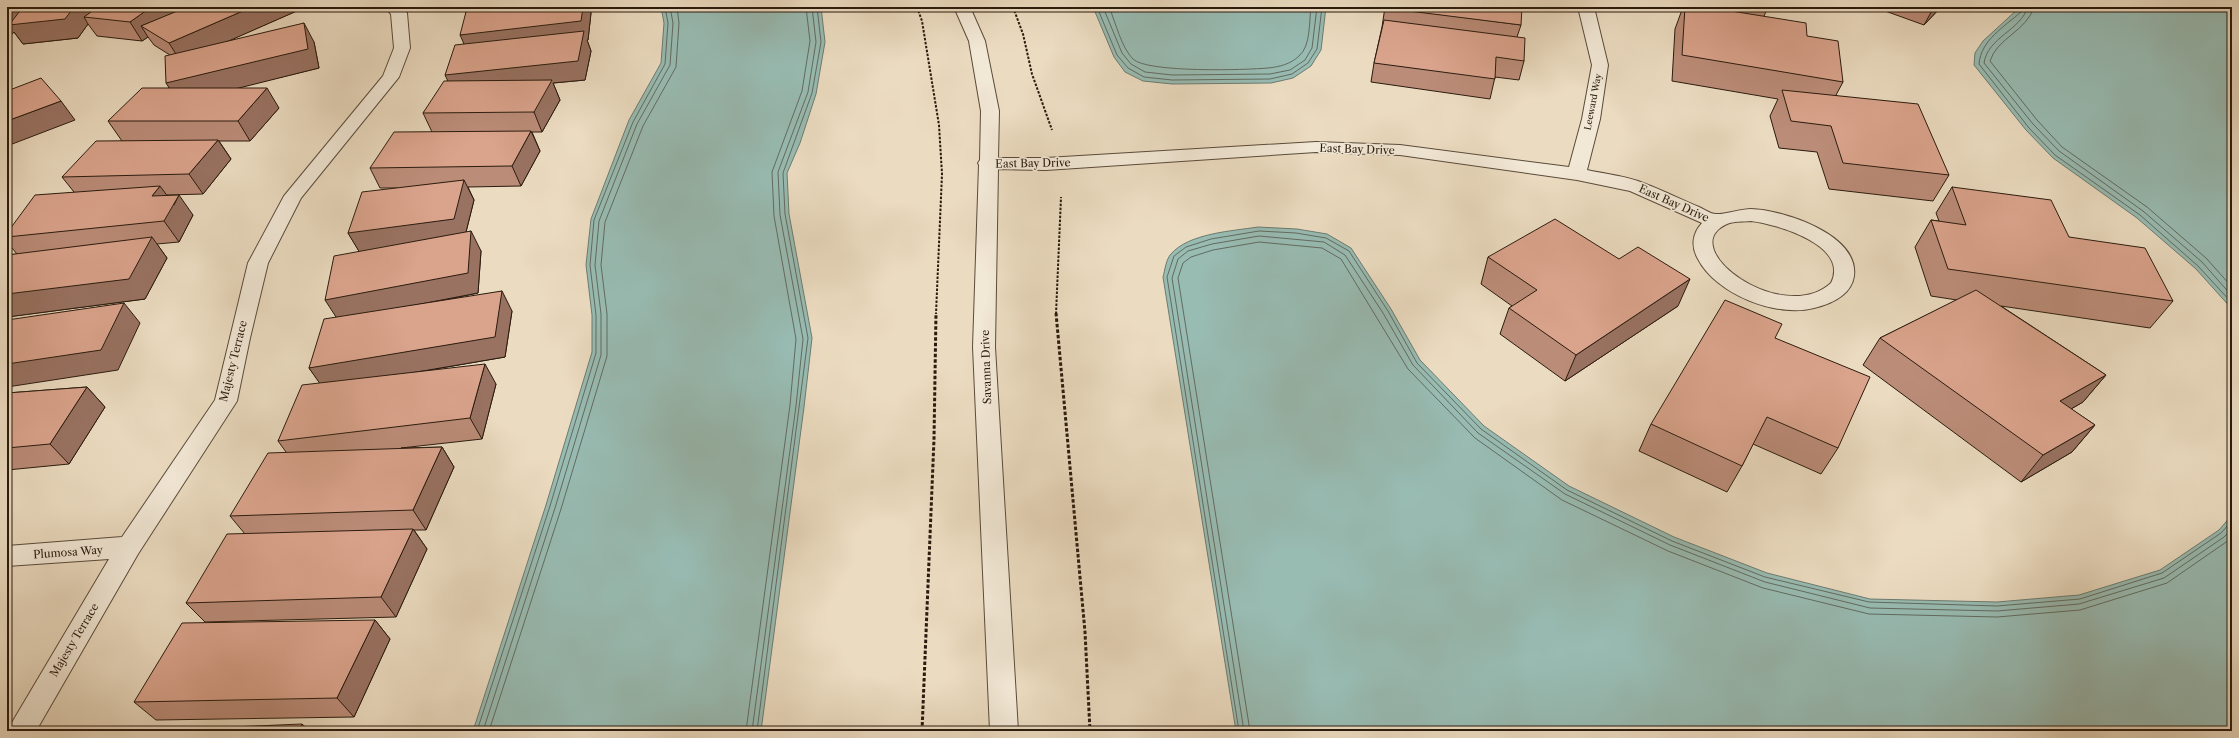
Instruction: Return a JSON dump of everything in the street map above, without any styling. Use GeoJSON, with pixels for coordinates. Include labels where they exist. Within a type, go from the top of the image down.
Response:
{"type":"FeatureCollection","features":[{"type":"Feature","properties":{"kind":"street","name":"Majesty Terrace"},"geometry":{"type":"LineString","coordinates":[[21,731],[129,547],[226,402],[239,338],[258,263],[293,196],[392,77],[402,48],[399,13],[393,7]]}},
{"type":"Feature","properties":{"kind":"street","name":"Savanna Drive"},"geometry":{"type":"LineString","coordinates":[[962,7],[977,41],[990,111],[987,163],[984,348],[1004,731]]}},
{"type":"Feature","properties":{"kind":"street","name":"Leeward Way"},"geometry":{"type":"LineString","coordinates":[[1577,174],[1591,119],[1600,65],[1586,7]]}},
{"type":"Feature","properties":{"kind":"street","name":"East Bay Drive"},"geometry":{"type":"LineString","coordinates":[[987,163],[1057,164],[1316,147],[1400,150],[1577,174],[1635,186],[1716,222],[1731,217],[1751,215],[1772,217],[1793,224],[1813,233],[1829,245],[1840,259],[1845,272],[1842,285],[1833,295],[1817,301],[1796,303],[1773,300],[1750,293],[1715,270],[1705,256],[1702,243],[1706,231],[1716,222]]}},
{"type":"Feature","properties":{"kind":"street","name":"Plumosa Way"},"geometry":{"type":"LineString","coordinates":[[7,556],[129,547]]}},
{"type":"Feature","properties":{"kind":"path"},"geometry":{"type":"LineString","coordinates":[[917,7],[922,21],[940,124],[942,174],[937,256],[934,439],[922,731]]}},
{"type":"Feature","properties":{"kind":"path"},"geometry":{"type":"LineString","coordinates":[[1013,7],[1023,34],[1032,74],[1052,126],[1062,205],[1055,306],[1085,632],[1090,731]]}},
{"type":"Feature","properties":{"kind":"water"},"geometry":{"type":"Polygon","coordinates":[[[661,7],[821,7],[825,42],[816,94],[800,143],[787,173],[789,214],[812,338],[761,731],[473,731],[546,505],[592,352],[592,315],[586,265],[591,219],[629,120],[661,63],[664,23],[661,7]]]}},
{"type":"Feature","properties":{"kind":"water"},"geometry":{"type":"Polygon","coordinates":[[[1093,7],[1326,7],[1321,50],[1311,66],[1293,78],[1271,83],[1172,84],[1143,81],[1125,72],[1114,57],[1093,7]]]}},
{"type":"Feature","properties":{"kind":"water"},"geometry":{"type":"Polygon","coordinates":[[[2020,7],[2232,7],[2232,309],[2196,269],[2137,218],[2053,158],[2026,130],[1974,65],[1975,53],[1983,41],[2020,7]]]}},
{"type":"Feature","properties":{"kind":"water"},"geometry":{"type":"Polygon","coordinates":[[[1258,227],[1297,229],[1327,234],[1351,248],[1391,309],[1420,360],[1484,426],[1569,486],[1674,537],[1767,573],[1870,599],[1997,602],[2079,595],[2160,570],[2219,530],[2232,515],[2232,731],[1236,731],[1163,277],[1169,256],[1189,241],[1212,234],[1258,227]]]}},
{"type":"Feature","properties":{"kind":"building"},"geometry":{"type":"Polygon","coordinates":[[[23,7],[74,7],[65,19],[9,25],[23,7]]]}},
{"type":"Feature","properties":{"kind":"building"},"geometry":{"type":"Polygon","coordinates":[[[98,7],[151,7],[130,22],[84,17],[98,7]]]}},
{"type":"Feature","properties":{"kind":"building"},"geometry":{"type":"Polygon","coordinates":[[[187,7],[252,7],[169,43],[141,26],[187,7]]]}},
{"type":"Feature","properties":{"kind":"building"},"geometry":{"type":"Polygon","coordinates":[[[583,7],[581,21],[460,35],[467,8],[583,7]]]}},
{"type":"Feature","properties":{"kind":"building"},"geometry":{"type":"Polygon","coordinates":[[[1522,7],[1521,25],[1385,8],[1522,7]]]}},
{"type":"Feature","properties":{"kind":"building"},"geometry":{"type":"Polygon","coordinates":[[[1685,7],[1706,7],[1806,23],[1807,36],[1838,41],[1843,82],[1682,55],[1685,7]]]}},
{"type":"Feature","properties":{"kind":"building"},"geometry":{"type":"Polygon","coordinates":[[[1384,20],[1525,38],[1524,61],[1496,57],[1495,79],[1374,63],[1384,20]]]}},
{"type":"Feature","properties":{"kind":"building"},"geometry":{"type":"Polygon","coordinates":[[[304,23],[308,49],[166,83],[165,56],[304,23]]]}},
{"type":"Feature","properties":{"kind":"building"},"geometry":{"type":"Polygon","coordinates":[[[584,31],[578,61],[445,75],[455,45],[584,31]]]}},
{"type":"Feature","properties":{"kind":"building"},"geometry":{"type":"Polygon","coordinates":[[[41,78],[61,101],[7,121],[7,91],[41,78]]]}},
{"type":"Feature","properties":{"kind":"building"},"geometry":{"type":"Polygon","coordinates":[[[552,80],[534,112],[423,113],[444,81],[552,80]]]}},
{"type":"Feature","properties":{"kind":"building"},"geometry":{"type":"Polygon","coordinates":[[[142,88],[267,88],[238,121],[108,121],[142,88]]]}},
{"type":"Feature","properties":{"kind":"building"},"geometry":{"type":"Polygon","coordinates":[[[1782,90],[1918,104],[1949,175],[1843,163],[1831,126],[1791,121],[1782,90]]]}},
{"type":"Feature","properties":{"kind":"building"},"geometry":{"type":"Polygon","coordinates":[[[531,131],[512,166],[370,168],[394,132],[531,131]]]}},
{"type":"Feature","properties":{"kind":"building"},"geometry":{"type":"Polygon","coordinates":[[[218,140],[189,174],[62,177],[96,141],[218,140]]]}},
{"type":"Feature","properties":{"kind":"building"},"geometry":{"type":"Polygon","coordinates":[[[464,180],[454,219],[348,233],[362,192],[464,180]]]}},
{"type":"Feature","properties":{"kind":"building"},"geometry":{"type":"Polygon","coordinates":[[[160,186],[152,196],[179,195],[164,221],[7,237],[7,233],[35,195],[160,186]]]}},
{"type":"Feature","properties":{"kind":"building"},"geometry":{"type":"Polygon","coordinates":[[[1952,187],[2051,200],[2069,237],[2145,248],[2173,301],[1948,269],[1931,220],[1966,225],[1952,187]]]}},
{"type":"Feature","properties":{"kind":"building"},"geometry":{"type":"Polygon","coordinates":[[[1555,219],[1619,259],[1638,247],[1690,279],[1576,355],[1509,308],[1537,290],[1488,257],[1555,219]]]}},
{"type":"Feature","properties":{"kind":"building"},"geometry":{"type":"Polygon","coordinates":[[[471,231],[468,273],[325,300],[334,256],[471,231]]]}},
{"type":"Feature","properties":{"kind":"building"},"geometry":{"type":"Polygon","coordinates":[[[152,237],[129,279],[7,294],[7,255],[152,237]]]}},
{"type":"Feature","properties":{"kind":"building"},"geometry":{"type":"Polygon","coordinates":[[[1976,290],[2106,375],[2060,401],[2095,425],[2043,455],[1880,338],[1976,290]]]}},
{"type":"Feature","properties":{"kind":"building"},"geometry":{"type":"Polygon","coordinates":[[[502,291],[495,337],[309,368],[324,319],[502,291]]]}},
{"type":"Feature","properties":{"kind":"building"},"geometry":{"type":"Polygon","coordinates":[[[1725,300],[1782,324],[1775,338],[1870,377],[1838,448],[1767,417],[1742,466],[1651,424],[1725,300]]]}},
{"type":"Feature","properties":{"kind":"building"},"geometry":{"type":"Polygon","coordinates":[[[124,303],[101,350],[7,364],[7,320],[124,303]]]}},
{"type":"Feature","properties":{"kind":"building"},"geometry":{"type":"Polygon","coordinates":[[[485,364],[470,418],[278,441],[302,385],[485,364]]]}},
{"type":"Feature","properties":{"kind":"building"},"geometry":{"type":"Polygon","coordinates":[[[87,387],[50,444],[7,448],[7,393],[87,387]]]}},
{"type":"Feature","properties":{"kind":"building"},"geometry":{"type":"Polygon","coordinates":[[[442,447],[413,510],[230,516],[268,453],[442,447]]]}},
{"type":"Feature","properties":{"kind":"building"},"geometry":{"type":"Polygon","coordinates":[[[413,529],[381,597],[186,603],[227,534],[413,529]]]}},
{"type":"Feature","properties":{"kind":"building"},"geometry":{"type":"Polygon","coordinates":[[[375,620],[337,698],[134,702],[182,623],[375,620]]]}},
{"type":"Feature","properties":{"kind":"building"},"geometry":{"type":"Polygon","coordinates":[[[302,724],[299,731],[139,731],[302,724]]]}}]}
